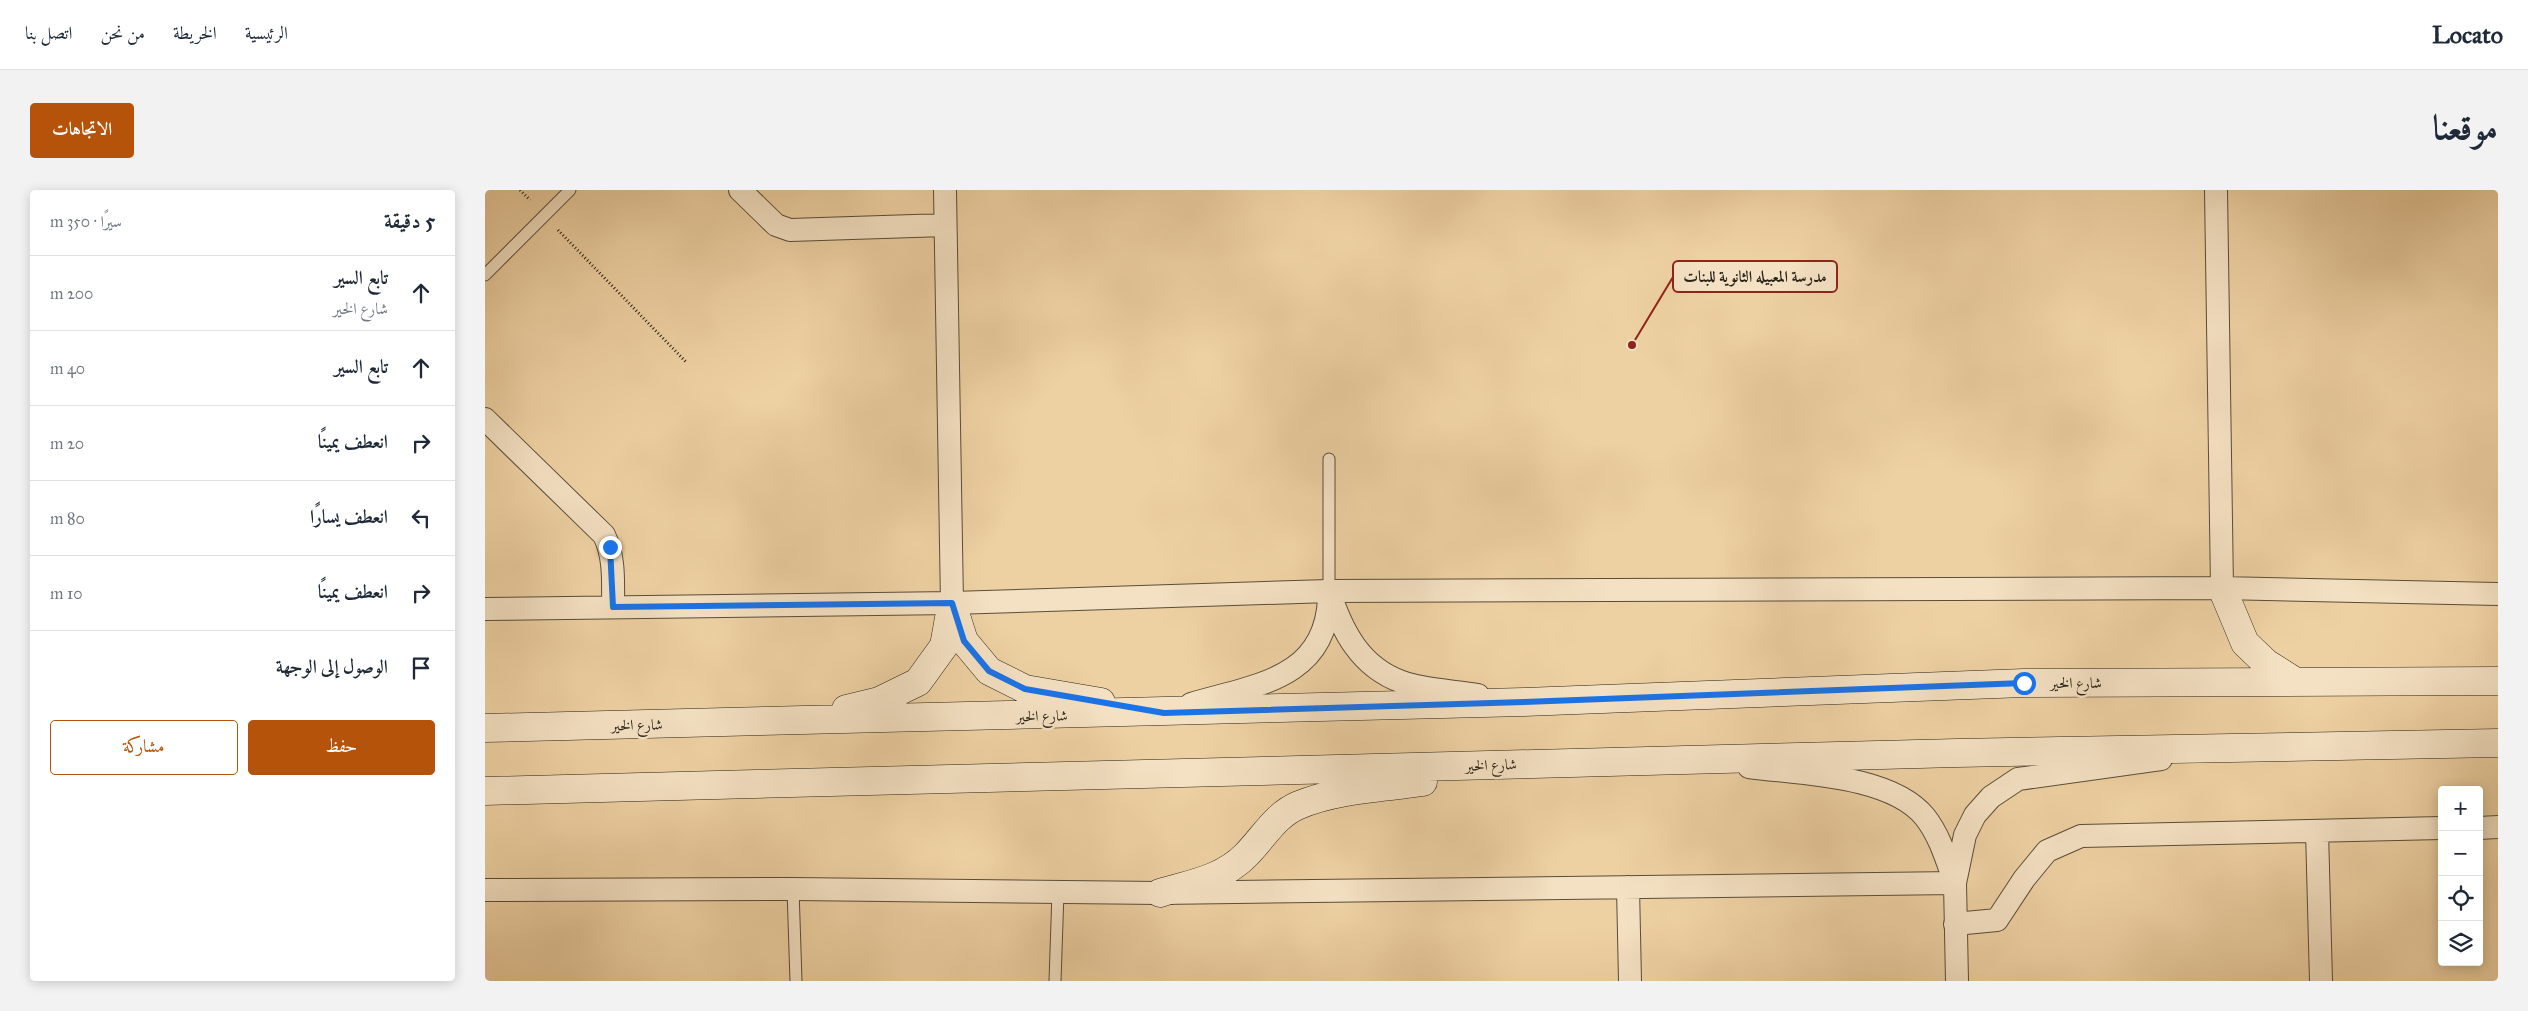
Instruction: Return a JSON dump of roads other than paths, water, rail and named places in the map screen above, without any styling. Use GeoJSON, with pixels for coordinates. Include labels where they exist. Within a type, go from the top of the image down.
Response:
{"type":"FeatureCollection","features":[{"type":"Feature","properties":{"kind":"street"},"geometry":{"type":"LineString","coordinates":[[740,190],[776,225],[790,230],[945,226]]}},
{"type":"Feature","properties":{"kind":"street"},"geometry":{"type":"LineString","coordinates":[[793,721],[879,701],[918,682],[944,646],[952,603],[945,190]]}},
{"type":"Feature","properties":{"kind":"street"},"geometry":{"type":"LineString","coordinates":[[2216,190],[2222,588],[2245,643],[2266,663],[2296,682]]}},
{"type":"Feature","properties":{"kind":"street"},"geometry":{"type":"LineString","coordinates":[[485,419],[604,535],[610,547],[612,560],[613,607]]}},
{"type":"Feature","properties":{"kind":"street"},"geometry":{"type":"LineString","coordinates":[[485,609],[952,603],[1329,591],[2222,588],[2498,594]]}},
{"type":"Feature","properties":{"kind":"street"},"geometry":{"type":"LineString","coordinates":[[952,603],[964,641],[989,671],[1025,689],[1164,713],[1274,680],[1299,666],[1318,645],[1328,619],[1329,591]]}},
{"type":"Feature","properties":{"kind":"street"},"geometry":{"type":"LineString","coordinates":[[1329,591],[1338,621],[1353,647],[1376,669],[1403,683],[1524,702]]}},
{"type":"Feature","properties":{"kind":"street","name":"شارع الخير"},"geometry":{"type":"LineString","coordinates":[[485,728],[1164,713],[1524,702],[2024,683],[2498,681]]}},
{"type":"Feature","properties":{"kind":"street","name":"شارع الخير"},"geometry":{"type":"LineString","coordinates":[[485,790],[1694,760],[2498,744]]}},
{"type":"Feature","properties":{"kind":"street"},"geometry":{"type":"LineString","coordinates":[[1957,981],[1955,883],[1965,835],[1975,815],[1991,797],[2018,779],[2246,748]]}},
{"type":"Feature","properties":{"kind":"street"},"geometry":{"type":"LineString","coordinates":[[1694,760],[1863,782],[1898,794],[1925,817],[1939,840],[1955,883]]}},
{"type":"Feature","properties":{"kind":"street"},"geometry":{"type":"LineString","coordinates":[[1160,892],[1218,876],[1246,856],[1273,822],[1298,806],[1330,796],[1547,764]]}},
{"type":"Feature","properties":{"kind":"street"},"geometry":{"type":"LineString","coordinates":[[2483,828],[2498,827]]}},
{"type":"Feature","properties":{"kind":"street"},"geometry":{"type":"LineString","coordinates":[[1955,924],[1997,920],[2024,879],[2047,851],[2081,836],[2438,828]]}},
{"type":"Feature","properties":{"kind":"street"},"geometry":{"type":"LineString","coordinates":[[2317,831],[2321,981]]}},
{"type":"Feature","properties":{"kind":"street"},"geometry":{"type":"LineString","coordinates":[[485,890],[793,889],[1160,892],[1955,883]]}},
{"type":"Feature","properties":{"kind":"street"},"geometry":{"type":"LineString","coordinates":[[1628,887],[1630,981]]}},
{"type":"Feature","properties":{"kind":"lane"},"geometry":{"type":"LineString","coordinates":[[485,275],[570,190]]}},
{"type":"Feature","properties":{"kind":"lane"},"geometry":{"type":"LineString","coordinates":[[1329,460],[1329,591]]}},
{"type":"Feature","properties":{"kind":"lane"},"geometry":{"type":"LineString","coordinates":[[793,889],[796,981]]}},
{"type":"Feature","properties":{"kind":"lane"},"geometry":{"type":"LineString","coordinates":[[1055,981],[1058,892]]}},
{"type":"Feature","properties":{"kind":"place","name":"مدرسة المعبيله الثانوية للبنات"},"geometry":{"type":"Point","coordinates":[1632,345]}}]}
